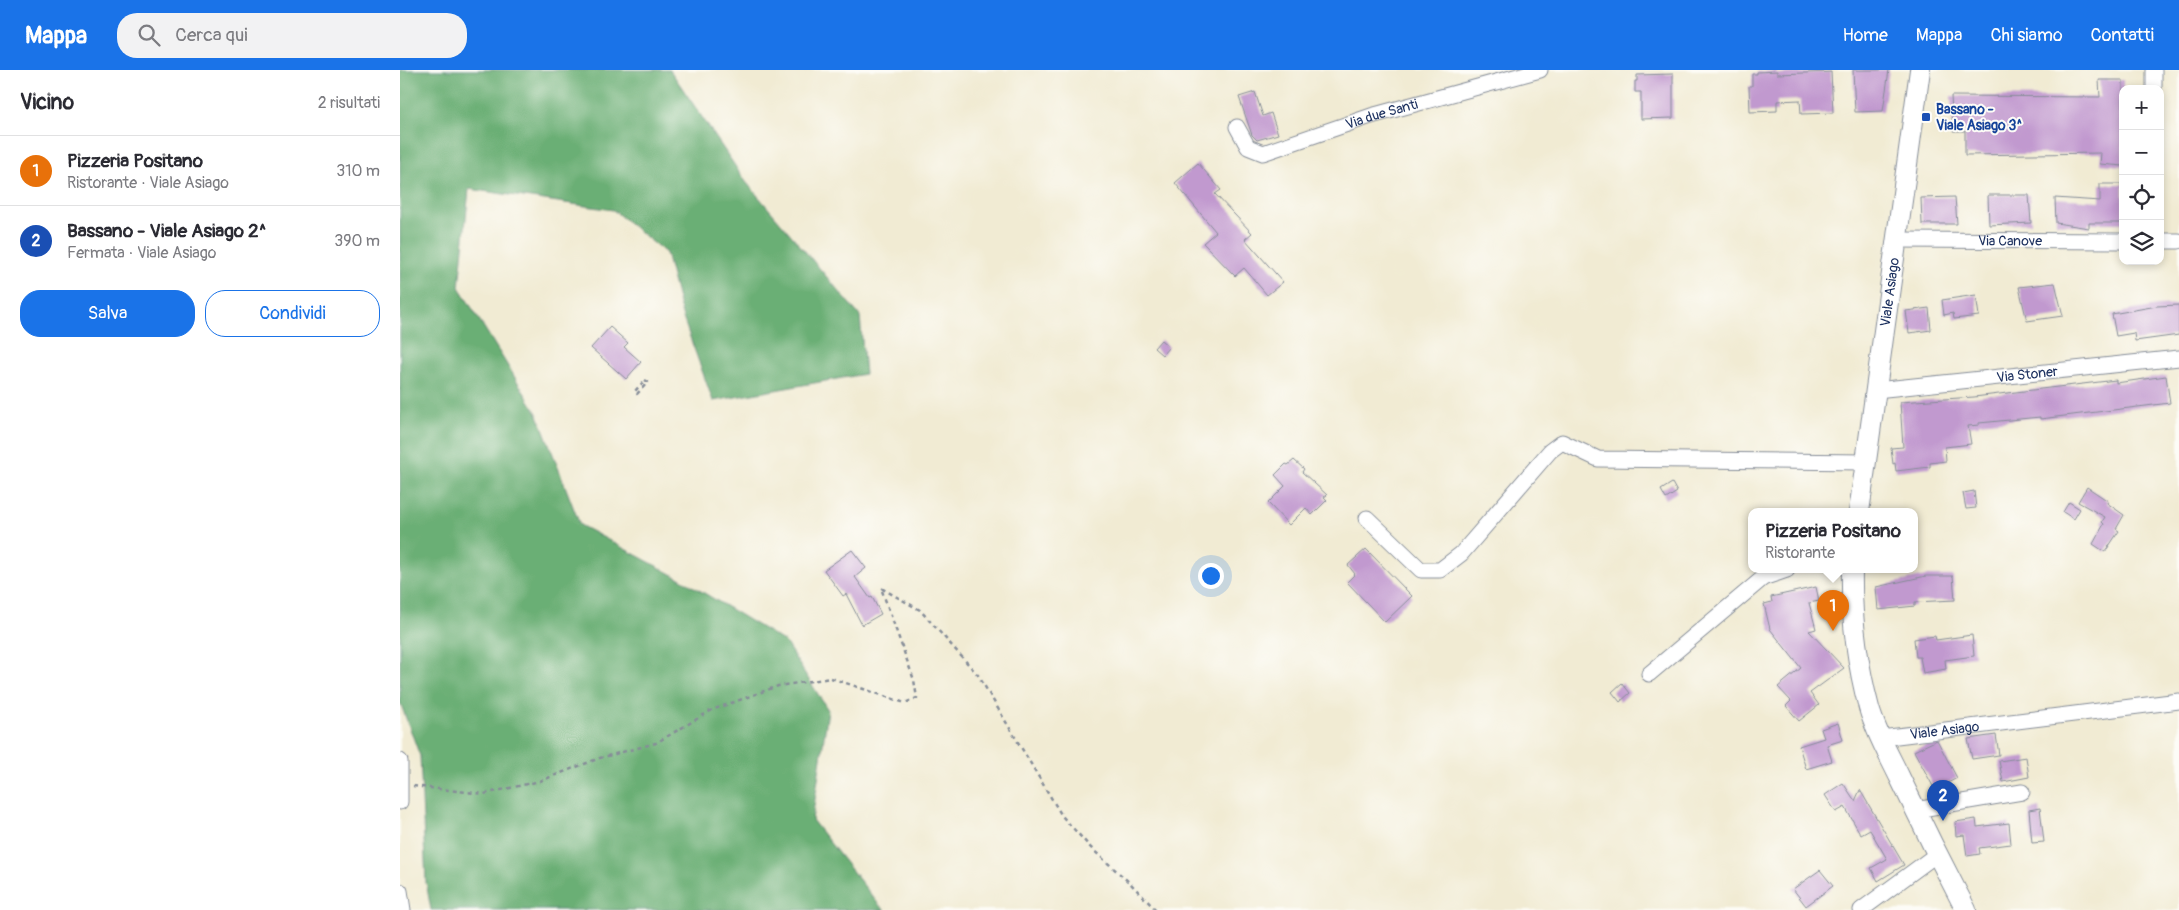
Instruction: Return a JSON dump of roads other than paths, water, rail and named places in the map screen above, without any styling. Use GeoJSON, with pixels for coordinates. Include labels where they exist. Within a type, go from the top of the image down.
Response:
{"type":"FeatureCollection","features":[{"type":"Feature","properties":{"kind":"main road","name":"Viale Asiago"},"geometry":{"type":"LineString","coordinates":[[1859,508],[1920,70]]}},
{"type":"Feature","properties":{"kind":"main road"},"geometry":{"type":"LineString","coordinates":[[1852,573],[1852,610],[1858,660],[1870,710],[1881,738],[1966,910]]}},
{"type":"Feature","properties":{"kind":"street","name":"Via due Santi"},"geometry":{"type":"LineString","coordinates":[[1238,127],[1248,147],[1263,154],[1371,116],[1540,70]]}},
{"type":"Feature","properties":{"kind":"street"},"geometry":{"type":"LineString","coordinates":[[2154,70],[2154,85]]}},
{"type":"Feature","properties":{"kind":"street","name":"Via Canove"},"geometry":{"type":"LineString","coordinates":[[1896,240],[2119,241]]}},
{"type":"Feature","properties":{"kind":"street"},"geometry":{"type":"LineString","coordinates":[[2164,241],[2179,241]]}},
{"type":"Feature","properties":{"kind":"street","name":"Via Stoner"},"geometry":{"type":"LineString","coordinates":[[1876,390],[2179,358]]}},
{"type":"Feature","properties":{"kind":"street"},"geometry":{"type":"LineString","coordinates":[[1367,518],[1420,570],[1440,570],[1462,554],[1550,451],[1562,442],[1598,459],[1865,462]]}},
{"type":"Feature","properties":{"kind":"street"},"geometry":{"type":"LineString","coordinates":[[1649,674],[1764,578],[1778,573]]}},
{"type":"Feature","properties":{"kind":"street","name":"Viale Asiago"},"geometry":{"type":"LineString","coordinates":[[1881,738],[2179,701]]}},
{"type":"Feature","properties":{"kind":"street"},"geometry":{"type":"LineString","coordinates":[[400,761],[400,802]]}},
{"type":"Feature","properties":{"kind":"street"},"geometry":{"type":"LineString","coordinates":[[1916,810],[2022,792]]}},
{"type":"Feature","properties":{"kind":"street"},"geometry":{"type":"LineString","coordinates":[[1861,910],[1937,854]]}},
{"type":"Feature","properties":{"kind":"street"},"geometry":{"type":"LineString","coordinates":[[400,892],[403,910]]}},
{"type":"Feature","properties":{"kind":"place","name":"Bassano - Viale Asiago 3^"},"geometry":{"type":"Point","coordinates":[1926,117]}},
{"type":"Feature","properties":{"kind":"place","name":"Pizzeria Positano"},"geometry":{"type":"Point","coordinates":[1833,631]}},
{"type":"Feature","properties":{"kind":"place","name":"Bassano - Viale Asiago 2^"},"geometry":{"type":"Point","coordinates":[1943,821]}}]}
